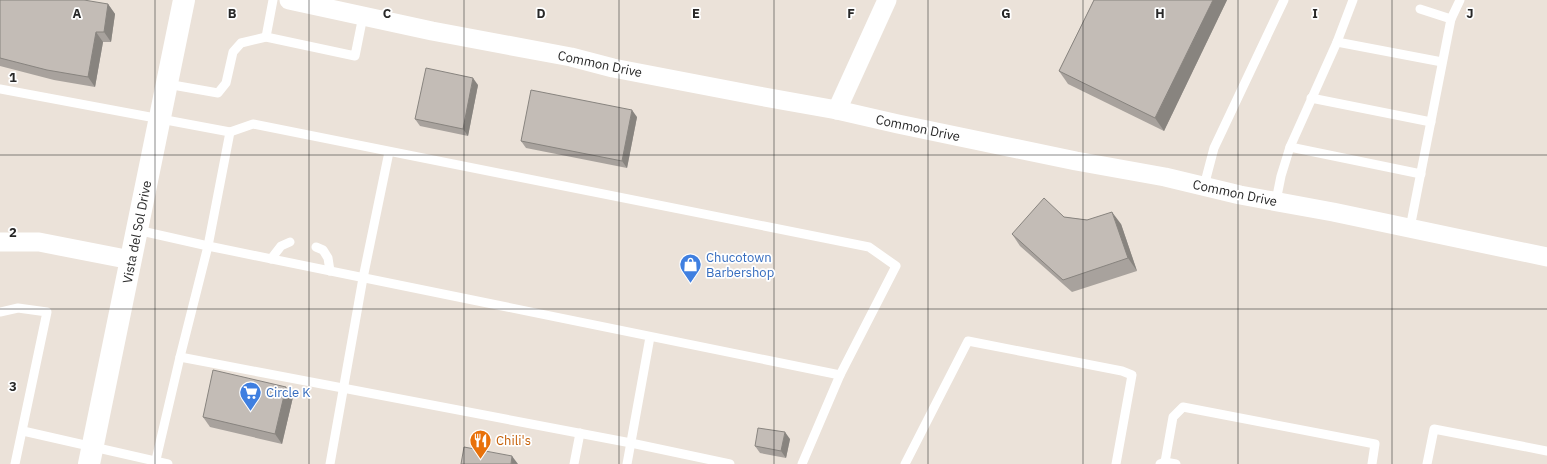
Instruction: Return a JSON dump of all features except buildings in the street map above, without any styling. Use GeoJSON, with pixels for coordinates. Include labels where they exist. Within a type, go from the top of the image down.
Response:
{"type":"FeatureCollection","features":[{"type":"Feature","properties":{"kind":"main road","name":"Vista del Sol Drive"},"geometry":{"type":"LineString","coordinates":[[91,455],[184,0]]}},
{"type":"Feature","properties":{"kind":"street","name":"Common Drive"},"geometry":{"type":"LineString","coordinates":[[289,0],[432,31],[571,57],[613,68],[837,110],[1076,161],[1165,177],[1276,201],[1547,255]]}},
{"type":"Feature","properties":{"kind":"street"},"geometry":{"type":"LineString","coordinates":[[837,110],[886,0]]}},
{"type":"Feature","properties":{"kind":"street"},"geometry":{"type":"LineString","coordinates":[[0,242],[39,242],[131,260]]}},
{"type":"Feature","properties":{"kind":"lane"},"geometry":{"type":"LineString","coordinates":[[266,37],[273,0]]}},
{"type":"Feature","properties":{"kind":"lane"},"geometry":{"type":"LineString","coordinates":[[1204,186],[1214,148],[1284,0]]}},
{"type":"Feature","properties":{"kind":"lane"},"geometry":{"type":"LineString","coordinates":[[1276,201],[1281,176],[1290,146],[1337,42],[1352,0]]}},
{"type":"Feature","properties":{"kind":"lane"},"geometry":{"type":"LineString","coordinates":[[1410,228],[1451,19],[1460,0]]}},
{"type":"Feature","properties":{"kind":"lane"},"geometry":{"type":"LineString","coordinates":[[1420,9],[1451,19]]}},
{"type":"Feature","properties":{"kind":"lane"},"geometry":{"type":"LineString","coordinates":[[167,84],[218,93],[226,83],[233,52],[237,47],[241,43],[266,37],[355,56],[363,16]]}},
{"type":"Feature","properties":{"kind":"lane"},"geometry":{"type":"LineString","coordinates":[[1337,42],[1442,62]]}},
{"type":"Feature","properties":{"kind":"lane"},"geometry":{"type":"LineString","coordinates":[[0,89],[159,120],[230,132],[253,124],[869,247],[896,266],[840,376],[802,464]]}},
{"type":"Feature","properties":{"kind":"lane"},"geometry":{"type":"LineString","coordinates":[[1311,98],[1431,122]]}},
{"type":"Feature","properties":{"kind":"lane"},"geometry":{"type":"LineString","coordinates":[[156,463],[180,357],[208,246],[230,132]]}},
{"type":"Feature","properties":{"kind":"lane"},"geometry":{"type":"LineString","coordinates":[[1290,146],[1421,174]]}},
{"type":"Feature","properties":{"kind":"lane"},"geometry":{"type":"LineString","coordinates":[[330,464],[363,278],[389,152]]}},
{"type":"Feature","properties":{"kind":"lane"},"geometry":{"type":"LineString","coordinates":[[137,230],[208,246],[840,376]]}},
{"type":"Feature","properties":{"kind":"lane"},"geometry":{"type":"LineString","coordinates":[[271,259],[280,246],[290,242]]}},
{"type":"Feature","properties":{"kind":"lane"},"geometry":{"type":"LineString","coordinates":[[316,247],[323,250],[328,258],[330,271]]}},
{"type":"Feature","properties":{"kind":"lane"},"geometry":{"type":"LineString","coordinates":[[0,312],[18,308],[47,312],[15,464]]}},
{"type":"Feature","properties":{"kind":"lane"},"geometry":{"type":"LineString","coordinates":[[627,464],[650,337]]}},
{"type":"Feature","properties":{"kind":"lane"},"geometry":{"type":"LineString","coordinates":[[905,464],[968,340],[1122,371],[1132,375],[1116,464]]}},
{"type":"Feature","properties":{"kind":"lane"},"geometry":{"type":"LineString","coordinates":[[180,357],[580,433],[730,464]]}},
{"type":"Feature","properties":{"kind":"lane"},"geometry":{"type":"LineString","coordinates":[[1176,464],[1163,463],[1173,417],[1183,407],[1375,444],[1372,464]]}},
{"type":"Feature","properties":{"kind":"lane"},"geometry":{"type":"LineString","coordinates":[[1427,464],[1434,429],[1547,451]]}},
{"type":"Feature","properties":{"kind":"lane"},"geometry":{"type":"LineString","coordinates":[[23,431],[91,455],[168,464]]}},
{"type":"Feature","properties":{"kind":"lane"},"geometry":{"type":"LineString","coordinates":[[574,464],[580,433]]}},
{"type":"Feature","properties":{"kind":"place","name":"Chucotown Barbershop"},"geometry":{"type":"Point","coordinates":[690,284]}},
{"type":"Feature","properties":{"kind":"place","name":"Circle K"},"geometry":{"type":"Point","coordinates":[251,412]}},
{"type":"Feature","properties":{"kind":"place","name":"Chili's"},"geometry":{"type":"Point","coordinates":[480,460]}}]}
